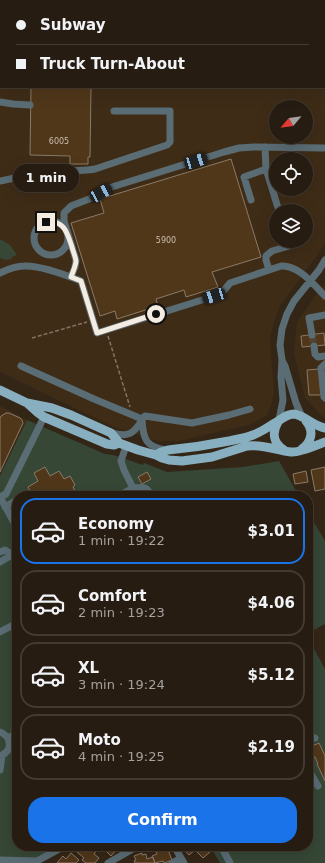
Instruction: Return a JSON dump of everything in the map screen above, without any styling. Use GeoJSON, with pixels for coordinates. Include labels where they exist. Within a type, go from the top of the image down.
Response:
{"type":"FeatureCollection","features":[{"type":"Feature","properties":{"kind":"main road"},"geometry":{"type":"LineString","coordinates":[[0,390],[27,403],[52,408],[71,415],[111,433],[123,445]]}},
{"type":"Feature","properties":{"kind":"main road"},"geometry":{"type":"LineString","coordinates":[[27,403],[44,417],[107,444],[123,445],[169,460],[182,461],[212,456],[252,445],[285,450]]}},
{"type":"Feature","properties":{"kind":"main road"},"geometry":{"type":"LineString","coordinates":[[156,455],[168,450],[202,446],[258,433],[282,418],[294,414],[304,418],[318,427],[325,428]]}},
{"type":"Feature","properties":{"kind":"main road"},"geometry":{"type":"LineString","coordinates":[[301,450],[310,441],[311,435],[309,423],[304,418]]}},
{"type":"Feature","properties":{"kind":"main road"},"geometry":{"type":"LineString","coordinates":[[279,421],[275,427],[274,438],[280,448],[290,452],[296,452],[325,442]]}},
{"type":"Feature","properties":{"kind":"street"},"geometry":{"type":"LineString","coordinates":[[0,102],[30,105]]}},
{"type":"Feature","properties":{"kind":"street"},"geometry":{"type":"LineString","coordinates":[[0,181],[48,171],[56,170],[76,172],[95,169],[167,145],[170,142],[170,111],[114,111]]}},
{"type":"Feature","properties":{"kind":"street"},"geometry":{"type":"LineString","coordinates":[[265,147],[266,169],[277,204]]}},
{"type":"Feature","properties":{"kind":"street"},"geometry":{"type":"LineString","coordinates":[[71,277],[76,260],[67,233],[64,213],[71,206],[89,199],[112,187],[239,148],[325,148]]}},
{"type":"Feature","properties":{"kind":"street"},"geometry":{"type":"LineString","coordinates":[[251,200],[244,176],[266,169]]}},
{"type":"Feature","properties":{"kind":"street"},"geometry":{"type":"LineString","coordinates":[[52,221],[62,225],[67,233],[67,245],[64,250],[54,255],[48,255],[38,249],[34,238],[35,233],[42,224],[52,221]]}},
{"type":"Feature","properties":{"kind":"street"},"geometry":{"type":"LineString","coordinates":[[269,270],[266,256],[272,251],[282,248]]}},
{"type":"Feature","properties":{"kind":"street"},"geometry":{"type":"LineString","coordinates":[[279,421],[283,400],[280,345],[282,329],[287,314],[294,301],[319,270],[325,260]]}},
{"type":"Feature","properties":{"kind":"street"},"geometry":{"type":"LineString","coordinates":[[0,273],[16,267],[31,266],[56,272],[81,281],[97,333],[221,294],[230,283],[281,266],[296,269],[310,280],[325,296]]}},
{"type":"Feature","properties":{"kind":"street"},"geometry":{"type":"LineString","coordinates":[[312,335],[309,318],[325,315]]}},
{"type":"Feature","properties":{"kind":"street"},"geometry":{"type":"LineString","coordinates":[[314,346],[315,354],[318,357],[325,356]]}},
{"type":"Feature","properties":{"kind":"street"},"geometry":{"type":"LineString","coordinates":[[282,360],[296,403],[304,418]]}},
{"type":"Feature","properties":{"kind":"street"},"geometry":{"type":"LineString","coordinates":[[325,364],[321,368],[325,398]]}},
{"type":"Feature","properties":{"kind":"street"},"geometry":{"type":"LineString","coordinates":[[21,366],[100,402],[142,419]]}},
{"type":"Feature","properties":{"kind":"street"},"geometry":{"type":"LineString","coordinates":[[111,433],[122,436],[128,434],[138,426],[145,416],[192,423],[250,409]]}},
{"type":"Feature","properties":{"kind":"street"},"geometry":{"type":"LineString","coordinates":[[12,519],[0,497],[6,494],[44,417]]}},
{"type":"Feature","properties":{"kind":"street"},"geometry":{"type":"LineString","coordinates":[[142,419],[143,433],[150,445],[168,450]]}},
{"type":"Feature","properties":{"kind":"street"},"geometry":{"type":"LineString","coordinates":[[123,445],[120,462],[133,491]]}},
{"type":"Feature","properties":{"kind":"street"},"geometry":{"type":"LineString","coordinates":[[127,491],[133,488],[143,487],[149,491]]}},
{"type":"Feature","properties":{"kind":"street"},"geometry":{"type":"LineString","coordinates":[[5,507],[12,503]]}},
{"type":"Feature","properties":{"kind":"street"},"geometry":{"type":"LineString","coordinates":[[0,552],[6,550],[12,552]]}},
{"type":"Feature","properties":{"kind":"street"},"geometry":{"type":"LineString","coordinates":[[0,562],[12,555]]}},
{"type":"Feature","properties":{"kind":"street"},"geometry":{"type":"LineString","coordinates":[[0,632],[12,626]]}},
{"type":"Feature","properties":{"kind":"street"},"geometry":{"type":"LineString","coordinates":[[0,732],[5,734],[10,745],[6,753],[1,756],[0,770]]}},
{"type":"Feature","properties":{"kind":"street"},"geometry":{"type":"LineString","coordinates":[[8,738],[12,736]]}},
{"type":"Feature","properties":{"kind":"street"},"geometry":{"type":"LineString","coordinates":[[313,778],[318,786]]}},
{"type":"Feature","properties":{"kind":"street"},"geometry":{"type":"LineString","coordinates":[[0,860],[37,861],[55,851]]}},
{"type":"Feature","properties":{"kind":"street"},"geometry":{"type":"LineString","coordinates":[[108,863],[129,851]]}},
{"type":"Feature","properties":{"kind":"street"},"geometry":{"type":"LineString","coordinates":[[172,863],[182,860],[177,851]]}},
{"type":"Feature","properties":{"kind":"street"},"geometry":{"type":"LineString","coordinates":[[223,851],[230,863]]}},
{"type":"Feature","properties":{"kind":"path"},"geometry":{"type":"LineString","coordinates":[[32,338],[93,320]]}},
{"type":"Feature","properties":{"kind":"path"},"geometry":{"type":"LineString","coordinates":[[106,330],[131,408]]}},
{"type":"Feature","properties":{"kind":"shaded area"},"geometry":{"type":"Polygon","coordinates":[[[0,88],[325,88],[325,242],[323,247],[280,306],[273,325],[270,339],[274,394],[267,415],[252,424],[179,441],[157,441],[112,426],[0,372],[0,88]]]}},
{"type":"Feature","properties":{"kind":"shaded area"},"geometry":{"type":"Polygon","coordinates":[[[323,285],[325,287],[325,417],[323,417],[305,398],[294,354],[297,322],[323,285]]]}},
{"type":"Feature","properties":{"kind":"shaded area"},"geometry":{"type":"Polygon","coordinates":[[[0,406],[27,420],[0,476],[0,406]]]}},
{"type":"Feature","properties":{"kind":"green space"},"geometry":{"type":"Polygon","coordinates":[[[0,239],[10,245],[17,255],[6,260],[0,258],[0,239]]]}},
{"type":"Feature","properties":{"kind":"green space"},"geometry":{"type":"Polygon","coordinates":[[[27,420],[105,454],[143,465],[144,463],[167,472],[243,467],[279,461],[296,491],[12,491],[12,851],[64,851],[41,863],[0,863],[0,476],[27,420]]]}},
{"type":"Feature","properties":{"kind":"green space"},"geometry":{"type":"Polygon","coordinates":[[[313,521],[325,541],[325,624],[313,630],[313,521]]]}},
{"type":"Feature","properties":{"kind":"green space"},"geometry":{"type":"Polygon","coordinates":[[[313,647],[325,669],[325,863],[220,863],[213,851],[313,851],[313,647]]]}},
{"type":"Feature","properties":{"kind":"building"},"geometry":{"type":"Polygon","coordinates":[[[31,88],[91,88],[90,157],[88,157],[88,164],[70,164],[70,156],[30,155],[31,88]]]}},
{"type":"Feature","properties":{"kind":"building"},"geometry":{"type":"Polygon","coordinates":[[[231,159],[261,257],[212,272],[218,287],[186,297],[184,290],[156,299],[158,306],[117,319],[115,311],[100,316],[71,223],[104,213],[100,199],[231,159]]]}},
{"type":"Feature","properties":{"kind":"building"},"geometry":{"type":"Polygon","coordinates":[[[324,333],[325,345],[302,347],[301,336],[324,333]]]}},
{"type":"Feature","properties":{"kind":"building"},"geometry":{"type":"Polygon","coordinates":[[[319,369],[321,395],[309,395],[307,370],[319,369]]]}},
{"type":"Feature","properties":{"kind":"building"},"geometry":{"type":"Polygon","coordinates":[[[6,413],[20,418],[23,423],[0,472],[0,418],[6,413]]]}},
{"type":"Feature","properties":{"kind":"building"},"geometry":{"type":"Polygon","coordinates":[[[45,467],[50,476],[59,471],[64,479],[70,476],[75,485],[73,487],[75,491],[30,491],[28,487],[38,481],[34,473],[45,467]]]}},
{"type":"Feature","properties":{"kind":"building"},"geometry":{"type":"Polygon","coordinates":[[[325,467],[325,489],[315,491],[311,470],[325,467]]]}},
{"type":"Feature","properties":{"kind":"building"},"geometry":{"type":"Polygon","coordinates":[[[306,471],[308,482],[295,484],[293,474],[306,471]]]}},
{"type":"Feature","properties":{"kind":"building"},"geometry":{"type":"Polygon","coordinates":[[[147,472],[151,479],[142,484],[138,477],[147,472]]]}},
{"type":"Feature","properties":{"kind":"building"},"geometry":{"type":"Polygon","coordinates":[[[319,743],[325,756],[325,781],[315,757],[313,757],[313,746],[319,743]]]}},
{"type":"Feature","properties":{"kind":"building"},"geometry":{"type":"Polygon","coordinates":[[[96,851],[94,854],[99,858],[95,863],[86,863],[82,860],[84,858],[77,852],[96,851]]]}},
{"type":"Feature","properties":{"kind":"building"},"geometry":{"type":"Polygon","coordinates":[[[106,851],[115,851],[111,856],[106,851]]]}},
{"type":"Feature","properties":{"kind":"building"},"geometry":{"type":"Polygon","coordinates":[[[156,851],[168,851],[172,860],[165,863],[163,861],[155,863],[152,856],[157,854],[156,851]]]}},
{"type":"Feature","properties":{"kind":"building"},"geometry":{"type":"Polygon","coordinates":[[[186,851],[194,851],[189,855],[186,851]]]}},
{"type":"Feature","properties":{"kind":"building"},"geometry":{"type":"Polygon","coordinates":[[[196,851],[210,852],[203,858],[196,851]]]}},
{"type":"Feature","properties":{"kind":"building"},"geometry":{"type":"Polygon","coordinates":[[[71,853],[79,860],[76,863],[57,863],[63,856],[66,859],[71,853]]]}},
{"type":"Feature","properties":{"kind":"building"},"geometry":{"type":"Polygon","coordinates":[[[142,853],[142,855],[146,854],[147,859],[153,857],[155,863],[135,863],[134,861],[136,860],[134,856],[142,853]]]}},
{"type":"Feature","properties":{"kind":"tunnel"},"geometry":{"type":"LineString","coordinates":[[312,335],[314,346]]}},
{"type":"Feature","properties":{"kind":"route"},"geometry":{"type":"LineString","coordinates":[[46,222],[57,222],[62,225],[67,233],[76,260],[71,277],[81,281],[97,333],[156,314]]}}]}
